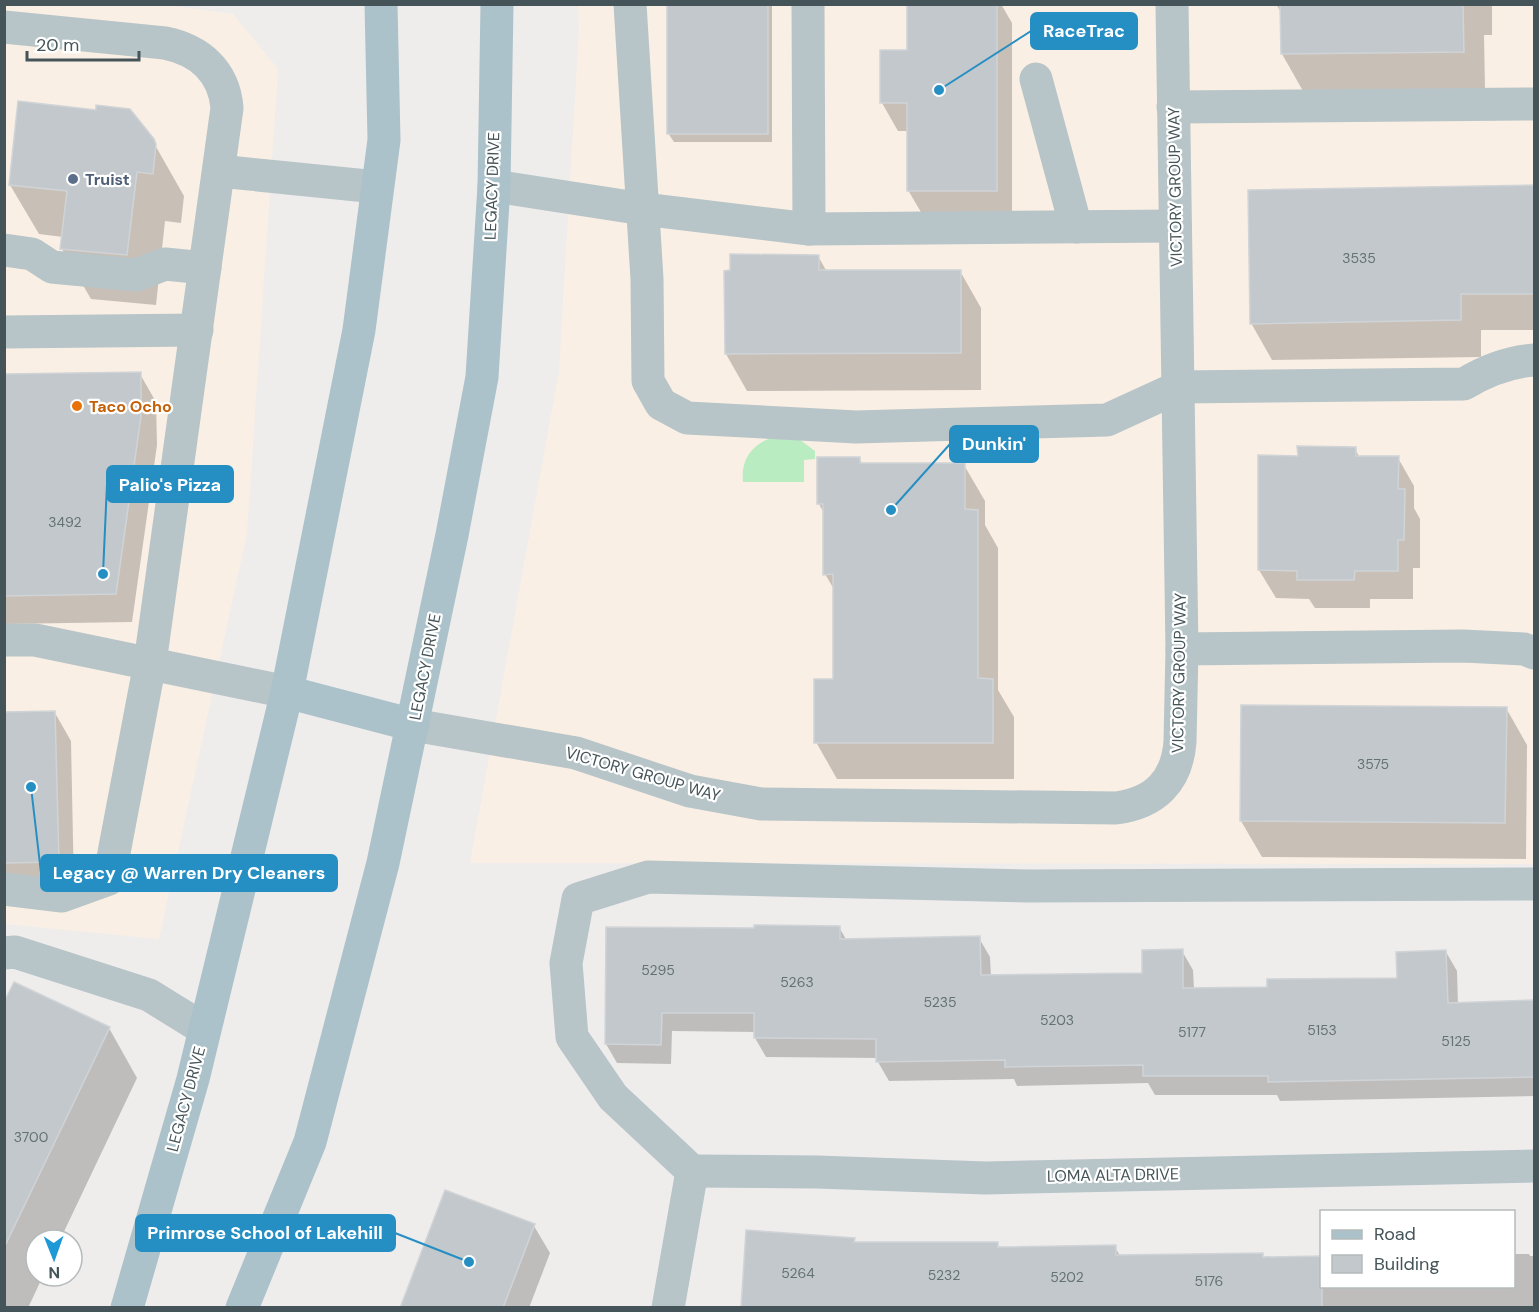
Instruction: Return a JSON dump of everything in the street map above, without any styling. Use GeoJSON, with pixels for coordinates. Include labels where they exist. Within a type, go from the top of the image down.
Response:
{"type":"FeatureCollection","features":[{"type":"Feature","properties":{"kind":"main road","name":"LEGACY DRIVE"},"geometry":{"type":"LineString","coordinates":[[127,1308],[193,1079],[287,692],[359,330],[384,140],[381,4]]}},
{"type":"Feature","properties":{"kind":"main road","name":"LEGACY DRIVE"},"geometry":{"type":"LineString","coordinates":[[243,1308],[310,1142],[384,863],[482,377],[494,186],[497,4]]}},
{"type":"Feature","properties":{"kind":"main road"},"geometry":{"type":"LineString","coordinates":[[287,692],[413,725]]}},
{"type":"Feature","properties":{"kind":"street"},"geometry":{"type":"LineString","coordinates":[[630,4],[647,279],[648,381],[661,404],[687,418],[856,427],[1107,420],[1179,387],[1464,384],[1482,373],[1506,364],[1534,360]]}},
{"type":"Feature","properties":{"kind":"street"},"geometry":{"type":"LineString","coordinates":[[808,4],[809,229]]}},
{"type":"Feature","properties":{"kind":"street","name":"VICTORY GROUP WAY"},"geometry":{"type":"LineString","coordinates":[[413,725],[576,753],[690,791],[761,804],[1116,808],[1127,807],[1148,799],[1165,784],[1176,764],[1180,742],[1182,649],[1172,4]]}},
{"type":"Feature","properties":{"kind":"street"},"geometry":{"type":"LineString","coordinates":[[4,27],[165,44],[196,54],[213,69],[224,89],[227,117],[150,663],[109,879],[62,896],[4,889]]}},
{"type":"Feature","properties":{"kind":"street"},"geometry":{"type":"LineString","coordinates":[[1036,79],[1076,227]]}},
{"type":"Feature","properties":{"kind":"street"},"geometry":{"type":"LineString","coordinates":[[1173,107],[1534,104]]}},
{"type":"Feature","properties":{"kind":"street"},"geometry":{"type":"LineString","coordinates":[[219,171],[377,187]]}},
{"type":"Feature","properties":{"kind":"street"},"geometry":{"type":"LineString","coordinates":[[494,186],[643,209],[809,229],[1175,226]]}},
{"type":"Feature","properties":{"kind":"street"},"geometry":{"type":"LineString","coordinates":[[4,250],[32,254],[52,267],[136,275],[165,264],[205,268]]}},
{"type":"Feature","properties":{"kind":"street"},"geometry":{"type":"LineString","coordinates":[[4,332],[197,330]]}},
{"type":"Feature","properties":{"kind":"street"},"geometry":{"type":"LineString","coordinates":[[4,640],[35,640],[287,692]]}},
{"type":"Feature","properties":{"kind":"street"},"geometry":{"type":"LineString","coordinates":[[1182,649],[1452,645],[1524,650],[1534,653]]}},
{"type":"Feature","properties":{"kind":"street"},"geometry":{"type":"LineString","coordinates":[[668,1308],[692,1171],[612,1097],[572,1036],[566,963],[578,899],[648,877],[1029,886],[1534,884]]}},
{"type":"Feature","properties":{"kind":"street"},"geometry":{"type":"LineString","coordinates":[[4,953],[15,952],[149,995],[204,1029]]}},
{"type":"Feature","properties":{"kind":"street","name":"LOMA ALTA DRIVE"},"geometry":{"type":"LineString","coordinates":[[692,1171],[817,1172],[986,1178],[1534,1166]]}},
{"type":"Feature","properties":{"kind":"shaded area"},"geometry":{"type":"Polygon","coordinates":[[[160,4],[233,14],[278,69],[247,533],[159,939],[5,924],[4,5],[160,4]]]}},
{"type":"Feature","properties":{"kind":"shaded area"},"geometry":{"type":"Polygon","coordinates":[[[578,5],[1534,5],[1534,864],[470,863],[559,371],[579,30],[578,5]]]}},
{"type":"Feature","properties":{"kind":"green space"},"geometry":{"type":"Polygon","coordinates":[[[777,436],[799,439],[815,451],[815,459],[804,460],[804,482],[743,482],[744,465],[751,452],[762,442],[777,436]]]}},
{"type":"Feature","properties":{"kind":"building"},"geometry":{"type":"Polygon","coordinates":[[[667,4],[768,4],[768,134],[667,134],[667,4]]]}},
{"type":"Feature","properties":{"kind":"building"},"geometry":{"type":"Polygon","coordinates":[[[907,4],[997,4],[997,191],[907,191],[907,103],[880,103],[880,50],[907,50],[907,4]]]}},
{"type":"Feature","properties":{"kind":"building"},"geometry":{"type":"Polygon","coordinates":[[[1280,4],[1463,4],[1464,52],[1281,54],[1280,4]]]}},
{"type":"Feature","properties":{"kind":"building","name":"Truist"},"geometry":{"type":"Polygon","coordinates":[[[18,101],[96,110],[96,105],[130,109],[154,139],[156,144],[153,174],[137,172],[127,255],[60,249],[67,191],[9,185],[18,101]]]}},
{"type":"Feature","properties":{"kind":"building"},"geometry":{"type":"Polygon","coordinates":[[[1534,185],[1534,294],[1461,294],[1461,320],[1250,324],[1248,190],[1534,185]]]}},
{"type":"Feature","properties":{"kind":"building"},"geometry":{"type":"Polygon","coordinates":[[[730,254],[819,255],[819,270],[961,270],[961,353],[725,354],[724,271],[730,270],[730,254]]]}},
{"type":"Feature","properties":{"kind":"building"},"geometry":{"type":"Polygon","coordinates":[[[141,372],[141,416],[116,594],[4,596],[4,374],[141,372]]]}},
{"type":"Feature","properties":{"kind":"building"},"geometry":{"type":"Polygon","coordinates":[[[1297,446],[1356,447],[1356,456],[1399,456],[1398,489],[1405,489],[1404,540],[1398,540],[1398,571],[1355,571],[1354,580],[1297,580],[1297,571],[1258,570],[1258,455],[1298,456],[1297,446]]]}},
{"type":"Feature","properties":{"kind":"building"},"geometry":{"type":"Polygon","coordinates":[[[817,457],[860,457],[860,463],[965,463],[965,509],[978,510],[978,678],[993,679],[993,743],[814,743],[814,679],[833,679],[833,574],[823,575],[823,504],[817,504],[817,457]]]}},
{"type":"Feature","properties":{"kind":"building"},"geometry":{"type":"Polygon","coordinates":[[[1241,705],[1507,707],[1505,823],[1240,821],[1241,705]]]}},
{"type":"Feature","properties":{"kind":"building"},"geometry":{"type":"Polygon","coordinates":[[[55,711],[59,862],[4,863],[4,712],[55,711]]]}},
{"type":"Feature","properties":{"kind":"building"},"geometry":{"type":"Polygon","coordinates":[[[754,925],[840,926],[840,939],[980,936],[981,975],[1142,973],[1142,950],[1183,949],[1183,988],[1267,987],[1267,979],[1397,978],[1396,952],[1446,950],[1448,1003],[1534,1000],[1534,1077],[1268,1082],[1268,1076],[1143,1076],[1143,1065],[1005,1067],[1005,1060],[876,1062],[876,1039],[754,1038],[754,1013],[662,1013],[661,1045],[605,1044],[606,927],[754,928],[754,925]]]}},
{"type":"Feature","properties":{"kind":"building"},"geometry":{"type":"Polygon","coordinates":[[[14,982],[110,1027],[4,1248],[4,1002],[14,982]]]}},
{"type":"Feature","properties":{"kind":"building"},"geometry":{"type":"Polygon","coordinates":[[[445,1190],[535,1224],[503,1308],[400,1308],[445,1190]]]}},
{"type":"Feature","properties":{"kind":"building"},"geometry":{"type":"Polygon","coordinates":[[[746,1230],[855,1238],[854,1242],[998,1242],[998,1247],[1116,1245],[1116,1255],[1263,1253],[1263,1257],[1320,1256],[1320,1288],[1322,1288],[1322,1308],[741,1308],[746,1230]]]}},
{"type":"Feature","properties":{"kind":"place","name":"RaceTrac"},"geometry":{"type":"Point","coordinates":[939,90]}},
{"type":"Feature","properties":{"kind":"place","name":"Truist"},"geometry":{"type":"Point","coordinates":[73,179]}},
{"type":"Feature","properties":{"kind":"place","name":"Taco Ocho"},"geometry":{"type":"Point","coordinates":[77,406]}},
{"type":"Feature","properties":{"kind":"place","name":"Dunkin'"},"geometry":{"type":"Point","coordinates":[891,510]}},
{"type":"Feature","properties":{"kind":"place","name":"Palio's Pizza"},"geometry":{"type":"Point","coordinates":[103,574]}},
{"type":"Feature","properties":{"kind":"place","name":"Legacy @ Warren Dry Cleaners"},"geometry":{"type":"Point","coordinates":[31,787]}},
{"type":"Feature","properties":{"kind":"place","name":"Primrose School of Lakehill"},"geometry":{"type":"Point","coordinates":[469,1262]}}]}
